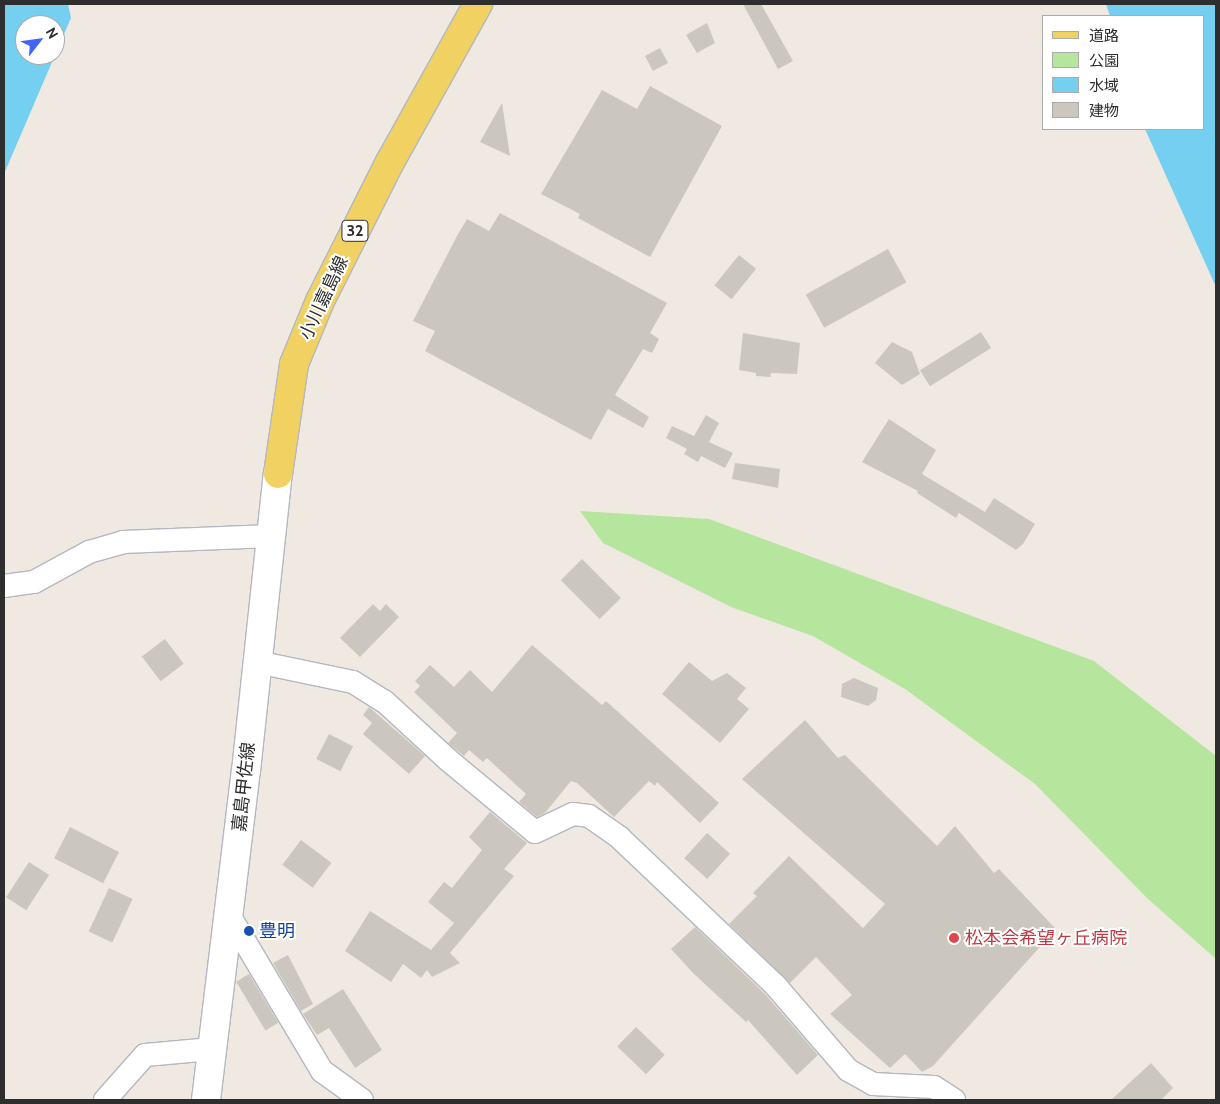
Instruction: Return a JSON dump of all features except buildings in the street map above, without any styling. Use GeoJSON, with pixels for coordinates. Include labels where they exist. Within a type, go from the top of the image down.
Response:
{"type":"FeatureCollection","features":[{"type":"Feature","properties":{"kind":"main road","name":"小川嘉島線"},"geometry":{"type":"LineString","coordinates":[[278,474],[294,364],[320,301],[390,162],[478,4]]}},
{"type":"Feature","properties":{"kind":"main road","name":"嘉島甲佐線"},"geometry":{"type":"LineString","coordinates":[[206,1100],[230,915],[278,474]]}},
{"type":"Feature","properties":{"kind":"street"},"geometry":{"type":"LineString","coordinates":[[4,586],[34,582],[89,552],[123,542],[271,536]]}},
{"type":"Feature","properties":{"kind":"street"},"geometry":{"type":"LineString","coordinates":[[257,662],[353,682],[384,701],[447,759],[535,832],[573,814],[590,816],[620,838],[775,985],[848,1070],[873,1084],[934,1087],[954,1100]]}},
{"type":"Feature","properties":{"kind":"street"},"geometry":{"type":"LineString","coordinates":[[230,915],[322,1071],[362,1100]]}},
{"type":"Feature","properties":{"kind":"street"},"geometry":{"type":"LineString","coordinates":[[105,1100],[145,1055],[212,1049]]}},
{"type":"Feature","properties":{"kind":"green space"},"geometry":{"type":"Polygon","coordinates":[[[580,511],[709,519],[1094,661],[1216,756],[1216,959],[1148,899],[1035,784],[905,689],[813,636],[731,607],[603,543],[580,511]]]}},
{"type":"Feature","properties":{"kind":"water"},"geometry":{"type":"Polygon","coordinates":[[[4,4],[68,4],[71,18],[65,32],[65,15],[15,15],[15,65],[51,65],[4,174],[4,4]]]}},
{"type":"Feature","properties":{"kind":"water"},"geometry":{"type":"Polygon","coordinates":[[[1106,4],[1216,4],[1216,287],[1145,130],[1205,130],[1205,15],[1110,15],[1106,4]]]}},
{"type":"Feature","properties":{"kind":"place","name":"豊明"},"geometry":{"type":"Point","coordinates":[249,931]}},
{"type":"Feature","properties":{"kind":"place","name":"松本会希望ヶ丘病院"},"geometry":{"type":"Point","coordinates":[954,938]}}]}
